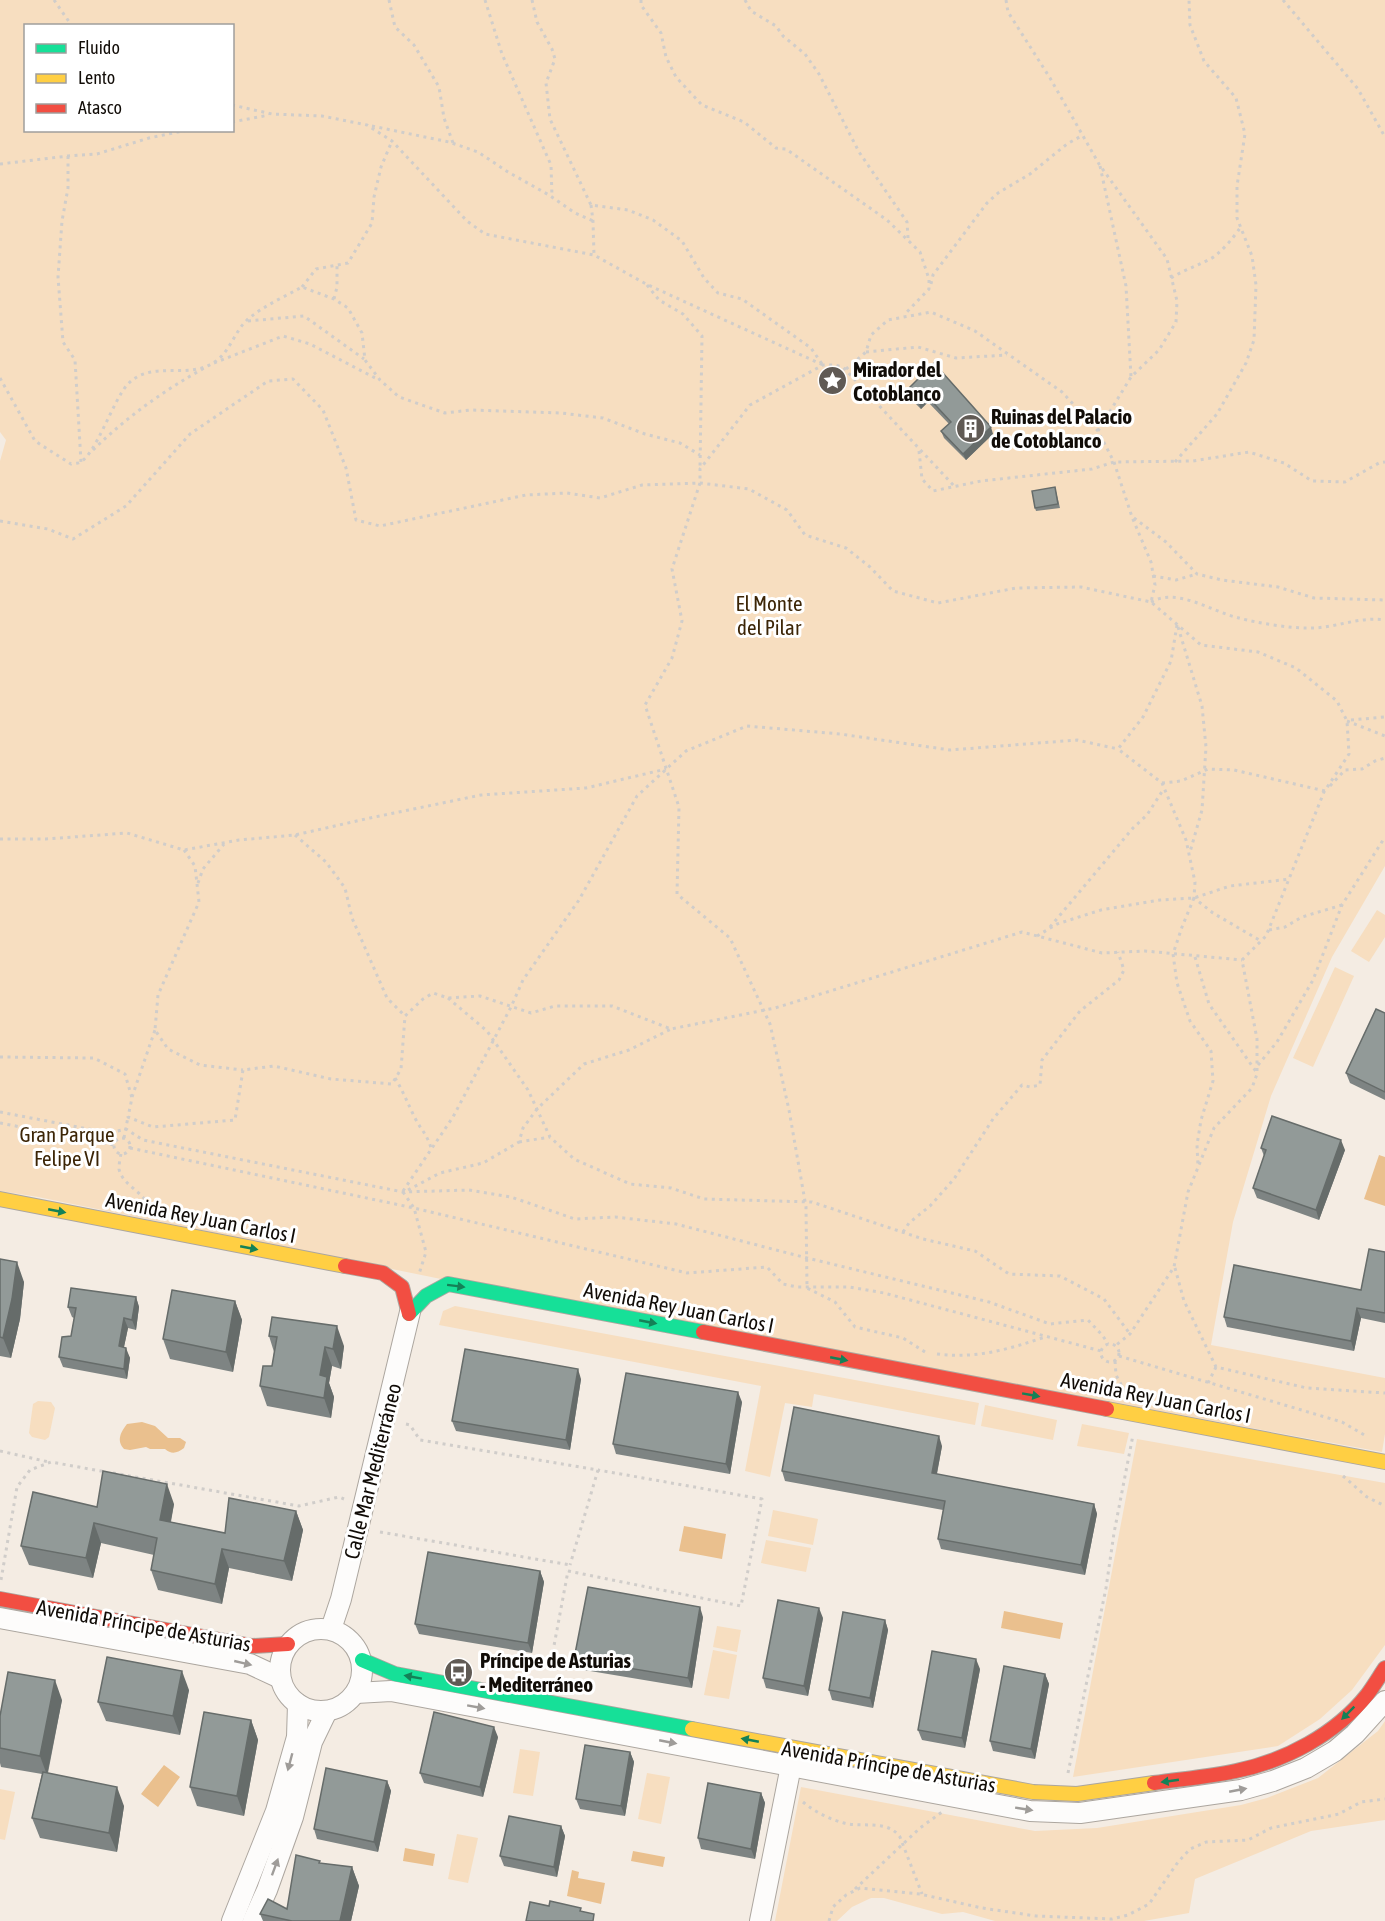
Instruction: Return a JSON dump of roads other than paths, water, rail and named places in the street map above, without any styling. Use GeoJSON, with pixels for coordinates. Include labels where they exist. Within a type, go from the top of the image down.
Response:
{"type":"FeatureCollection","features":[{"type":"Feature","properties":{"kind":"street","name":"Avenida Rey Juan Carlos I"},"geometry":{"type":"LineString","coordinates":[[0,1199],[383,1273],[402,1287],[410,1313],[426,1296],[448,1284],[1385,1462]]}},
{"type":"Feature","properties":{"kind":"street","name":"Calle Mar Mediterráneo"},"geometry":{"type":"LineString","coordinates":[[332,1629],[410,1313]]}},
{"type":"Feature","properties":{"kind":"street","name":"Avenida Príncipe de Asturias"},"geometry":{"type":"LineString","coordinates":[[0,1599],[252,1646],[288,1644]]}},
{"type":"Feature","properties":{"kind":"street","name":"Avenida Príncipe de Asturias"},"geometry":{"type":"LineString","coordinates":[[0,1618],[250,1664],[280,1678]]}},
{"type":"Feature","properties":{"kind":"street"},"geometry":{"type":"LineString","coordinates":[[332,1629],[351,1641],[358,1649],[362,1660],[362,1677],[356,1693],[338,1708],[327,1711],[307,1709],[290,1697],[280,1678],[282,1655],[288,1644],[308,1630],[332,1629]]}},
{"type":"Feature","properties":{"kind":"street","name":"Avenida Príncipe de Asturias"},"geometry":{"type":"LineString","coordinates":[[362,1660],[395,1674],[1033,1792],[1077,1794],[1237,1771],[1295,1751],[1341,1720],[1366,1696],[1385,1668]]}},
{"type":"Feature","properties":{"kind":"street","name":"Avenida Príncipe de Asturias"},"geometry":{"type":"LineString","coordinates":[[356,1693],[392,1691],[1030,1811],[1080,1813],[1241,1790],[1273,1781],[1306,1768],[1335,1750],[1355,1734],[1385,1701]]}},
{"type":"Feature","properties":{"kind":"street"},"geometry":{"type":"LineString","coordinates":[[232,1921],[276,1811],[297,1737],[298,1704]]}},
{"type":"Feature","properties":{"kind":"street"},"geometry":{"type":"LineString","coordinates":[[253,1921],[267,1890],[293,1817],[312,1742],[327,1711]]}},
{"type":"Feature","properties":{"kind":"street"},"geometry":{"type":"LineString","coordinates":[[760,1921],[791,1766]]}},
{"type":"Feature","properties":{"kind":"place","name":"Mirador del Cotoblanco"},"geometry":{"type":"Point","coordinates":[832,381]}},
{"type":"Feature","properties":{"kind":"place","name":"Ruinas del Palacio de Cotoblanco"},"geometry":{"type":"Point","coordinates":[970,428]}},
{"type":"Feature","properties":{"kind":"place","name":"Príncipe de Asturias - Mediterráneo"},"geometry":{"type":"Point","coordinates":[459,1672]}},
{"type":"Feature","properties":{"kind":"park label","name":"El Monte del Pilar"},"geometry":{"type":"Point","coordinates":[769,615]}},
{"type":"Feature","properties":{"kind":"park label","name":"Gran Parque Felipe VI"},"geometry":{"type":"Point","coordinates":[67,1146]}}]}
